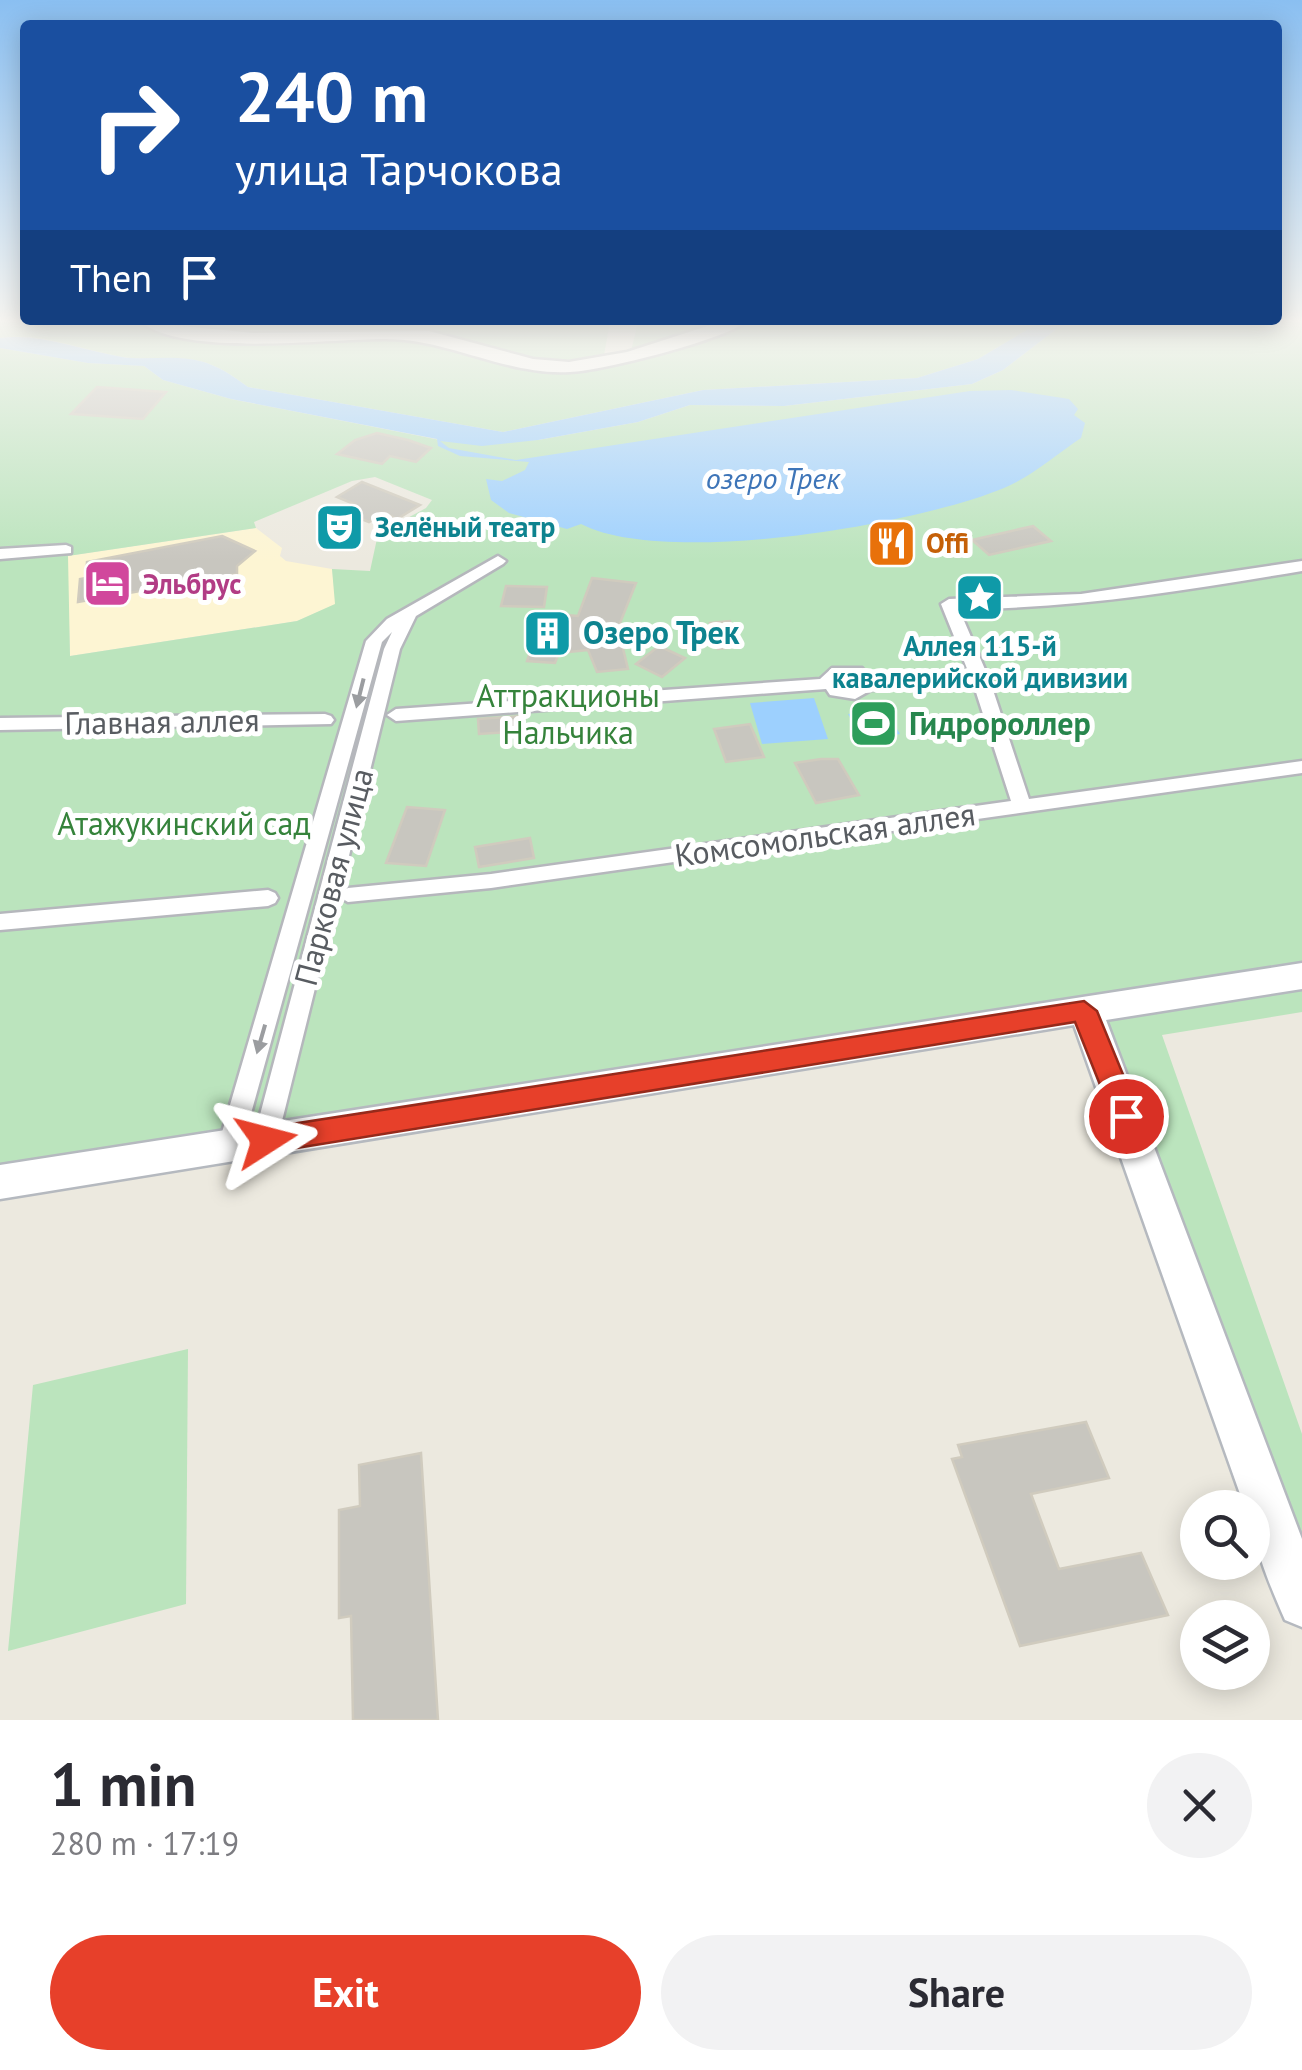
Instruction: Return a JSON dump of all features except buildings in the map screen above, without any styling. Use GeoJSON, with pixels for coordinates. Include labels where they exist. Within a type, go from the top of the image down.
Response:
{"type":"FeatureCollection","features":[{"type":"Feature","properties":{"kind":"street"},"geometry":{"type":"LineString","coordinates":[[0,554],[66,550]]}},
{"type":"Feature","properties":{"kind":"street","name":"Парковая улица"},"geometry":{"type":"LineString","coordinates":[[230,1146],[374,641],[392,622],[498,561]]}},
{"type":"Feature","properties":{"kind":"street"},"geometry":{"type":"LineString","coordinates":[[1023,808],[981,682],[948,604],[992,604],[1194,584],[1302,566]]}},
{"type":"Feature","properties":{"kind":"street","name":"Парковая улица"},"geometry":{"type":"LineString","coordinates":[[266,1140],[392,649],[408,616]]}},
{"type":"Feature","properties":{"kind":"street"},"geometry":{"type":"LineString","coordinates":[[396,715],[828,684],[848,694],[867,686],[981,682]]}},
{"type":"Feature","properties":{"kind":"street","name":"Главная аллея"},"geometry":{"type":"LineString","coordinates":[[0,724],[325,720]]}},
{"type":"Feature","properties":{"kind":"street","name":"Комсомольская аллея"},"geometry":{"type":"LineString","coordinates":[[348,895],[491,881],[1302,767]]}},
{"type":"Feature","properties":{"kind":"street"},"geometry":{"type":"LineString","coordinates":[[0,922],[268,898]]}},
{"type":"Feature","properties":{"kind":"street"},"geometry":{"type":"LineString","coordinates":[[0,1182],[1302,976]]}},
{"type":"Feature","properties":{"kind":"street"},"geometry":{"type":"LineString","coordinates":[[1084,1011],[1302,1603]]}},
{"type":"Feature","properties":{"kind":"shaded area","name":"Эльбрус"},"geometry":{"type":"Polygon","coordinates":[[[256,528],[282,548],[280,556],[286,561],[332,569],[336,604],[297,621],[70,656],[67,556],[256,528]]]}},
{"type":"Feature","properties":{"kind":"green space","name":"Атажукинский сад"},"geometry":{"type":"Polygon","coordinates":[[[0,402],[248,402],[450,442],[538,440],[638,422],[690,405],[1302,402],[1302,1012],[1162,1035],[1302,1434],[1302,1603],[1270,1516],[1270,1490],[1260,1490],[1084,1011],[0,1182],[0,402]],[[375,477],[352,481],[254,522],[256,528],[68,556],[70,656],[297,621],[335,604],[332,569],[370,571],[378,534],[426,508],[432,500],[375,477]]]}},
{"type":"Feature","properties":{"kind":"green space"},"geometry":{"type":"Polygon","coordinates":[[[335,402],[645,402],[503,432],[335,402]]]}},
{"type":"Feature","properties":{"kind":"green space"},"geometry":{"type":"Polygon","coordinates":[[[188,1349],[186,1604],[8,1651],[33,1385],[188,1349]]]}},
{"type":"Feature","properties":{"kind":"water","name":"озеро Трек"},"geometry":{"type":"Polygon","coordinates":[[[248,402],[335,402],[503,432],[645,402],[816,402],[784,406],[690,405],[638,422],[538,440],[482,446],[440,441],[449,448],[516,460],[896,402],[1072,402],[1078,409],[1074,415],[1085,423],[1081,438],[1034,472],[1004,488],[963,502],[911,516],[789,536],[669,542],[619,536],[581,524],[567,529],[509,513],[491,500],[486,479],[502,481],[525,470],[529,462],[460,456],[438,446],[437,439],[248,402]]]}},
{"type":"Feature","properties":{"kind":"water"},"geometry":{"type":"Polygon","coordinates":[[[814,698],[828,739],[762,744],[750,703],[814,698]]]}},
{"type":"Feature","properties":{"kind":"water","name":"Гидророллер"},"geometry":{"type":"Polygon","coordinates":[[[885,709],[900,734],[862,740],[848,714],[885,709]]]}},
{"type":"Feature","properties":{"kind":"place","name":"Зелёный театр"},"geometry":{"type":"Point","coordinates":[340,527]}},
{"type":"Feature","properties":{"kind":"place","name":"Offi"},"geometry":{"type":"Point","coordinates":[891,543]}},
{"type":"Feature","properties":{"kind":"place","name":"Эльбрус"},"geometry":{"type":"Point","coordinates":[108,584]}},
{"type":"Feature","properties":{"kind":"place","name":"Аллея 115-й кавалерийской дивизии"},"geometry":{"type":"Point","coordinates":[980,598]}},
{"type":"Feature","properties":{"kind":"place","name":"Озеро Трек"},"geometry":{"type":"Point","coordinates":[548,633]}},
{"type":"Feature","properties":{"kind":"place","name":"Гидророллер"},"geometry":{"type":"Point","coordinates":[874,724]}},
{"type":"Feature","properties":{"kind":"route"},"geometry":{"type":"LineString","coordinates":[[266,1140],[1084,1011],[1126,1116]]}},
{"type":"Feature","properties":{"kind":"park label","name":"Аттракционы Нальчика"},"geometry":{"type":"Point","coordinates":[568,714]}}]}
